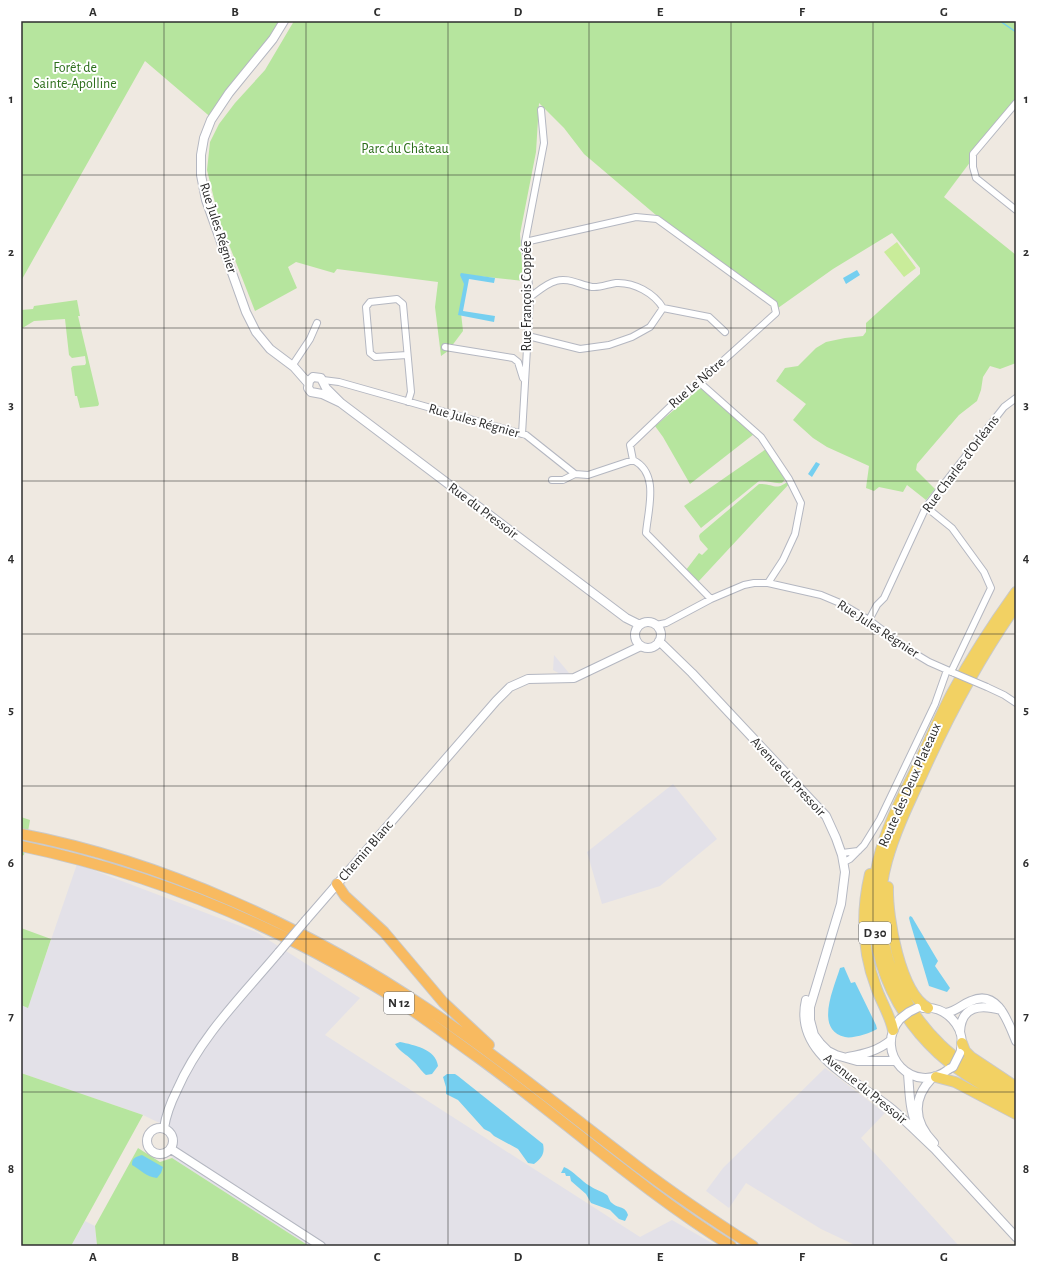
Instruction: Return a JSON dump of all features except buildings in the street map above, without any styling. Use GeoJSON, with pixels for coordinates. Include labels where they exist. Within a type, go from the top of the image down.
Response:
{"type":"FeatureCollection","features":[{"type":"Feature","properties":{"kind":"highway","name":"N 12"},"geometry":{"type":"LineString","coordinates":[[21,834],[82,849],[172,877],[235,903],[301,933],[378,976],[482,1047],[638,1167],[727,1230],[753,1246]]}},
{"type":"Feature","properties":{"kind":"highway","name":"N 12"},"geometry":{"type":"LineString","coordinates":[[21,846],[71,857],[169,887],[296,942],[374,986],[477,1056],[630,1176],[731,1246]]}},
{"type":"Feature","properties":{"kind":"highway"},"geometry":{"type":"LineString","coordinates":[[337,884],[345,896],[384,932],[443,1002],[502,1056],[512,1070]]}},
{"type":"Feature","properties":{"kind":"main road","name":"Route des Deux Plateaux"},"geometry":{"type":"LineString","coordinates":[[1016,592],[980,645],[952,693],[894,816],[878,860],[872,901],[876,945],[881,966],[897,1003],[910,1023],[922,1038],[955,1067],[1016,1106]]}},
{"type":"Feature","properties":{"kind":"main road","name":"Route des Deux Plateaux"},"geometry":{"type":"LineString","coordinates":[[1016,606],[973,671],[948,717],[895,835],[886,862],[881,899],[883,942],[889,963],[907,1004],[926,1030],[942,1046],[960,1060],[1016,1096]]}},
{"type":"Feature","properties":{"kind":"main road"},"geometry":{"type":"LineString","coordinates":[[928,761],[926,776],[900,835],[892,864],[888,887],[888,899],[889,917],[897,954],[912,991],[921,1004],[928,1008]]}},
{"type":"Feature","properties":{"kind":"main road"},"geometry":{"type":"LineString","coordinates":[[892,1035],[889,1016],[876,988],[865,949],[863,911],[873,861],[886,826],[894,816]]}},
{"type":"Feature","properties":{"kind":"main road"},"geometry":{"type":"LineString","coordinates":[[961,1043],[965,1051],[971,1057],[1016,1087]]}},
{"type":"Feature","properties":{"kind":"main road"},"geometry":{"type":"LineString","coordinates":[[934,1077],[955,1082],[1016,1114]]}},
{"type":"Feature","properties":{"kind":"street","name":"Rue Jules Régnier"},"geometry":{"type":"LineString","coordinates":[[284,21],[273,39],[229,93],[211,120],[203,143],[201,155],[201,175],[206,200],[246,312],[256,332],[270,349],[293,367]]}},
{"type":"Feature","properties":{"kind":"street"},"geometry":{"type":"LineString","coordinates":[[1016,103],[973,154],[976,178],[1016,210]]}},
{"type":"Feature","properties":{"kind":"street","name":"Rue François Coppée"},"geometry":{"type":"LineString","coordinates":[[522,434],[530,297],[525,242],[544,143],[541,110]]}},
{"type":"Feature","properties":{"kind":"street","name":"Rue Le Nôtre"},"geometry":{"type":"LineString","coordinates":[[525,242],[636,217],[657,219],[774,304],[776,313],[700,382],[674,402],[630,445],[632,460]]}},
{"type":"Feature","properties":{"kind":"street"},"geometry":{"type":"LineString","coordinates":[[530,297],[554,281],[563,279],[593,287],[616,283],[626,284],[644,290],[658,301],[663,308],[709,317],[725,332]]}},
{"type":"Feature","properties":{"kind":"street"},"geometry":{"type":"LineString","coordinates":[[407,355],[375,357],[370,353],[366,307],[370,302],[397,299],[403,304],[411,392],[408,402]]}},
{"type":"Feature","properties":{"kind":"street"},"geometry":{"type":"LineString","coordinates":[[528,336],[580,349],[609,345],[632,337],[650,327],[663,308]]}},
{"type":"Feature","properties":{"kind":"street"},"geometry":{"type":"LineString","coordinates":[[310,380],[293,367],[310,339],[317,323]]}},
{"type":"Feature","properties":{"kind":"street"},"geometry":{"type":"LineString","coordinates":[[445,347],[513,358],[518,362],[524,384]]}},
{"type":"Feature","properties":{"kind":"street"},"geometry":{"type":"LineString","coordinates":[[318,377],[323,383],[322,390],[318,393],[311,392],[308,388],[310,380],[318,377]]}},
{"type":"Feature","properties":{"kind":"street","name":"Rue Jules Régnier"},"geometry":{"type":"LineString","coordinates":[[323,383],[339,382],[526,435],[576,474]]}},
{"type":"Feature","properties":{"kind":"street"},"geometry":{"type":"LineString","coordinates":[[700,382],[761,437],[789,479],[801,503],[795,534],[783,560],[768,584]]}},
{"type":"Feature","properties":{"kind":"street","name":"Rue du Pressoir"},"geometry":{"type":"LineString","coordinates":[[323,383],[341,403],[626,618],[640,625]]}},
{"type":"Feature","properties":{"kind":"street","name":"Rue du Pressoir"},"geometry":{"type":"LineString","coordinates":[[318,393],[341,403]]}},
{"type":"Feature","properties":{"kind":"street","name":"Rue Charles d'Orléans"},"geometry":{"type":"LineString","coordinates":[[869,620],[877,605],[884,598],[926,507],[1004,407],[1016,398]]}},
{"type":"Feature","properties":{"kind":"street"},"geometry":{"type":"LineString","coordinates":[[552,480],[562,480],[576,474],[588,475],[632,460],[638,463],[644,468],[649,477],[651,488],[646,533],[711,599]]}},
{"type":"Feature","properties":{"kind":"street"},"geometry":{"type":"LineString","coordinates":[[844,862],[850,859],[869,838],[880,819],[991,588],[984,572],[952,528],[926,507]]}},
{"type":"Feature","properties":{"kind":"street","name":"Rue Jules Régnier"},"geometry":{"type":"LineString","coordinates":[[658,628],[711,599],[744,585],[754,583],[768,584],[821,596],[840,603],[869,620],[909,650],[929,662],[1004,695],[1016,703]]}},
{"type":"Feature","properties":{"kind":"street","name":"Rue du Pressoir"},"geometry":{"type":"LineString","coordinates":[[626,618],[638,640]]}},
{"type":"Feature","properties":{"kind":"street"},"geometry":{"type":"LineString","coordinates":[[648,623],[658,628],[661,634],[657,644],[645,648],[638,640],[640,625],[648,623]]}},
{"type":"Feature","properties":{"kind":"street","name":"Chemin Blanc"},"geometry":{"type":"LineString","coordinates":[[164,1128],[172,1100],[184,1074],[202,1044],[306,920],[491,706],[510,687],[528,679],[574,678],[630,652],[638,640]]}},
{"type":"Feature","properties":{"kind":"street","name":"Avenue du Pressoir"},"geometry":{"type":"LineString","coordinates":[[657,644],[669,651],[698,679],[826,816],[842,853],[845,872],[841,904],[812,1001],[810,1020],[814,1035],[828,1050],[857,1061],[896,1061]]}},
{"type":"Feature","properties":{"kind":"street"},"geometry":{"type":"LineString","coordinates":[[842,853],[858,851]]}},
{"type":"Feature","properties":{"kind":"street","name":"Avenue du Pressoir"},"geometry":{"type":"LineString","coordinates":[[826,953],[817,965],[804,1011],[805,1025],[814,1046],[836,1068],[891,1109],[937,1151]]}},
{"type":"Feature","properties":{"kind":"street"},"geometry":{"type":"LineString","coordinates":[[946,1013],[954,1012],[969,1002],[979,999],[995,1002],[1005,1016],[1016,1041]]}},
{"type":"Feature","properties":{"kind":"street"},"geometry":{"type":"LineString","coordinates":[[892,1035],[891,1050],[899,1066],[908,1074],[920,1078],[934,1077],[943,1074],[953,1067],[961,1043],[960,1024],[966,1014],[975,1008],[988,1006],[1001,1010]]}},
{"type":"Feature","properties":{"kind":"street"},"geometry":{"type":"LineString","coordinates":[[846,1057],[860,1055],[882,1048],[892,1035],[900,1019],[917,1008],[935,1008],[946,1013],[955,1022],[961,1043]]}},
{"type":"Feature","properties":{"kind":"street"},"geometry":{"type":"LineString","coordinates":[[908,1074],[910,1108],[913,1120],[920,1132],[1016,1237]]}},
{"type":"Feature","properties":{"kind":"street"},"geometry":{"type":"LineString","coordinates":[[934,1077],[925,1085],[918,1102],[918,1119],[922,1127],[930,1138],[1016,1232]]}},
{"type":"Feature","properties":{"kind":"street"},"geometry":{"type":"LineString","coordinates":[[157,1128],[164,1128],[168,1131],[173,1137],[171,1149],[164,1153],[156,1153],[152,1151],[147,1140],[151,1132],[157,1128]]}},
{"type":"Feature","properties":{"kind":"street"},"geometry":{"type":"LineString","coordinates":[[171,1149],[321,1246]]}},
{"type":"Feature","properties":{"kind":"shaded area"},"geometry":{"type":"Polygon","coordinates":[[[554,655],[569,673],[560,674],[553,670],[554,655]]]}},
{"type":"Feature","properties":{"kind":"shaded area"},"geometry":{"type":"Polygon","coordinates":[[[673,784],[717,839],[660,886],[602,904],[587,852],[673,784]]]}},
{"type":"Feature","properties":{"kind":"shaded area"},"geometry":{"type":"Polygon","coordinates":[[[77,864],[256,932],[360,998],[325,1035],[640,1237],[672,1220],[717,1246],[309,1246],[172,1158],[171,1149],[177,1142],[174,1130],[143,1115],[21,1073],[21,1005],[28,1007],[77,864]]]}},
{"type":"Feature","properties":{"kind":"shaded area"},"geometry":{"type":"Polygon","coordinates":[[[825,1068],[885,1113],[861,1138],[959,1246],[857,1246],[821,1229],[746,1183],[729,1208],[706,1191],[723,1168],[825,1068]]]}},
{"type":"Feature","properties":{"kind":"shaded area"},"geometry":{"type":"Polygon","coordinates":[[[85,1221],[95,1226],[97,1245],[99,1246],[71,1246],[85,1221]]]}},
{"type":"Feature","properties":{"kind":"green space","name":"Forêt de Sainte-Apolline"},"geometry":{"type":"Polygon","coordinates":[[[21,21],[284,21],[214,120],[145,61],[21,281],[21,21]]]}},
{"type":"Feature","properties":{"kind":"green space","name":"Parc du Château"},"geometry":{"type":"Polygon","coordinates":[[[294,21],[1016,21],[1016,101],[944,197],[1016,255],[1016,363],[1000,369],[990,366],[983,377],[981,390],[977,401],[959,415],[917,464],[916,470],[935,489],[926,500],[907,485],[903,492],[879,487],[874,491],[866,488],[869,466],[827,447],[813,438],[793,420],[806,404],[776,381],[785,368],[798,366],[816,348],[826,342],[863,336],[866,332],[866,323],[920,274],[920,268],[892,233],[833,269],[778,308],[663,221],[584,154],[564,128],[539,103],[536,152],[520,234],[523,281],[468,275],[461,313],[463,331],[448,351],[441,356],[435,307],[438,282],[337,269],[334,273],[296,262],[288,267],[297,288],[255,311],[219,219],[207,170],[210,142],[219,124],[235,103],[265,70],[294,21]]]}},
{"type":"Feature","properties":{"kind":"green space"},"geometry":{"type":"Polygon","coordinates":[[[897,242],[916,268],[904,277],[884,252],[897,242]]]}},
{"type":"Feature","properties":{"kind":"green space"},"geometry":{"type":"Polygon","coordinates":[[[77,300],[80,316],[78,316],[99,404],[98,406],[80,408],[77,396],[75,396],[71,368],[73,366],[85,365],[86,363],[85,356],[72,358],[69,355],[65,319],[34,321],[21,329],[21,310],[33,309],[34,306],[77,300]]]}},
{"type":"Feature","properties":{"kind":"green space"},"geometry":{"type":"Polygon","coordinates":[[[699,389],[704,389],[754,434],[690,484],[655,426],[699,389]]]}},
{"type":"Feature","properties":{"kind":"green space"},"geometry":{"type":"Polygon","coordinates":[[[766,449],[786,478],[782,483],[759,481],[701,528],[684,506],[766,449]]]}},
{"type":"Feature","properties":{"kind":"green space"},"geometry":{"type":"Polygon","coordinates":[[[788,481],[790,483],[698,582],[686,570],[699,553],[702,555],[708,549],[700,540],[700,534],[759,484],[777,487],[788,481]]]}},
{"type":"Feature","properties":{"kind":"green space"},"geometry":{"type":"Polygon","coordinates":[[[21,817],[30,820],[24,855],[21,856],[21,817]]]}},
{"type":"Feature","properties":{"kind":"green space"},"geometry":{"type":"Polygon","coordinates":[[[21,928],[51,939],[28,1008],[21,1005],[21,928]]]}},
{"type":"Feature","properties":{"kind":"green space"},"geometry":{"type":"Polygon","coordinates":[[[21,1073],[143,1115],[71,1246],[21,1246],[21,1073]]]}},
{"type":"Feature","properties":{"kind":"green space"},"geometry":{"type":"Polygon","coordinates":[[[138,1148],[160,1162],[172,1158],[309,1246],[97,1245],[95,1226],[138,1148]]]}},
{"type":"Feature","properties":{"kind":"water"},"geometry":{"type":"Polygon","coordinates":[[[857,270],[860,275],[846,284],[843,278],[857,270]]]}},
{"type":"Feature","properties":{"kind":"water"},"geometry":{"type":"Polygon","coordinates":[[[461,273],[495,278],[494,283],[469,279],[463,311],[495,316],[494,322],[458,315],[464,284],[460,275],[461,273]]]}},
{"type":"Feature","properties":{"kind":"water"},"geometry":{"type":"Polygon","coordinates":[[[816,462],[820,464],[812,477],[808,474],[816,462]]]}},
{"type":"Feature","properties":{"kind":"water"},"geometry":{"type":"Polygon","coordinates":[[[910,916],[938,961],[935,966],[950,988],[947,992],[929,986],[910,922],[910,916]]]}},
{"type":"Feature","properties":{"kind":"water"},"geometry":{"type":"Polygon","coordinates":[[[844,967],[851,983],[855,982],[876,1025],[877,1029],[874,1031],[857,1036],[845,1037],[836,1033],[830,1026],[828,1017],[831,997],[840,968],[844,967]]]}},
{"type":"Feature","properties":{"kind":"water"},"geometry":{"type":"Polygon","coordinates":[[[400,1042],[424,1049],[433,1056],[438,1066],[432,1074],[426,1075],[399,1049],[395,1044],[400,1042]]]}},
{"type":"Feature","properties":{"kind":"water"},"geometry":{"type":"Polygon","coordinates":[[[447,1074],[455,1074],[458,1076],[543,1144],[544,1150],[539,1160],[534,1164],[528,1163],[518,1149],[484,1129],[458,1100],[446,1094],[446,1087],[443,1077],[447,1074]]]}},
{"type":"Feature","properties":{"kind":"water"},"geometry":{"type":"Polygon","coordinates":[[[142,1155],[163,1167],[157,1178],[147,1175],[132,1165],[134,1158],[142,1155]]]}},
{"type":"Feature","properties":{"kind":"water"},"geometry":{"type":"Polygon","coordinates":[[[564,1167],[592,1187],[607,1195],[614,1205],[623,1208],[628,1215],[625,1221],[619,1219],[610,1210],[591,1203],[586,1194],[571,1181],[570,1176],[566,1176],[565,1173],[561,1173],[564,1167]]]}},
{"type":"Feature","properties":{"kind":"waterway"},"geometry":{"type":"LineString","coordinates":[[1000,21],[1016,32]]}}]}
